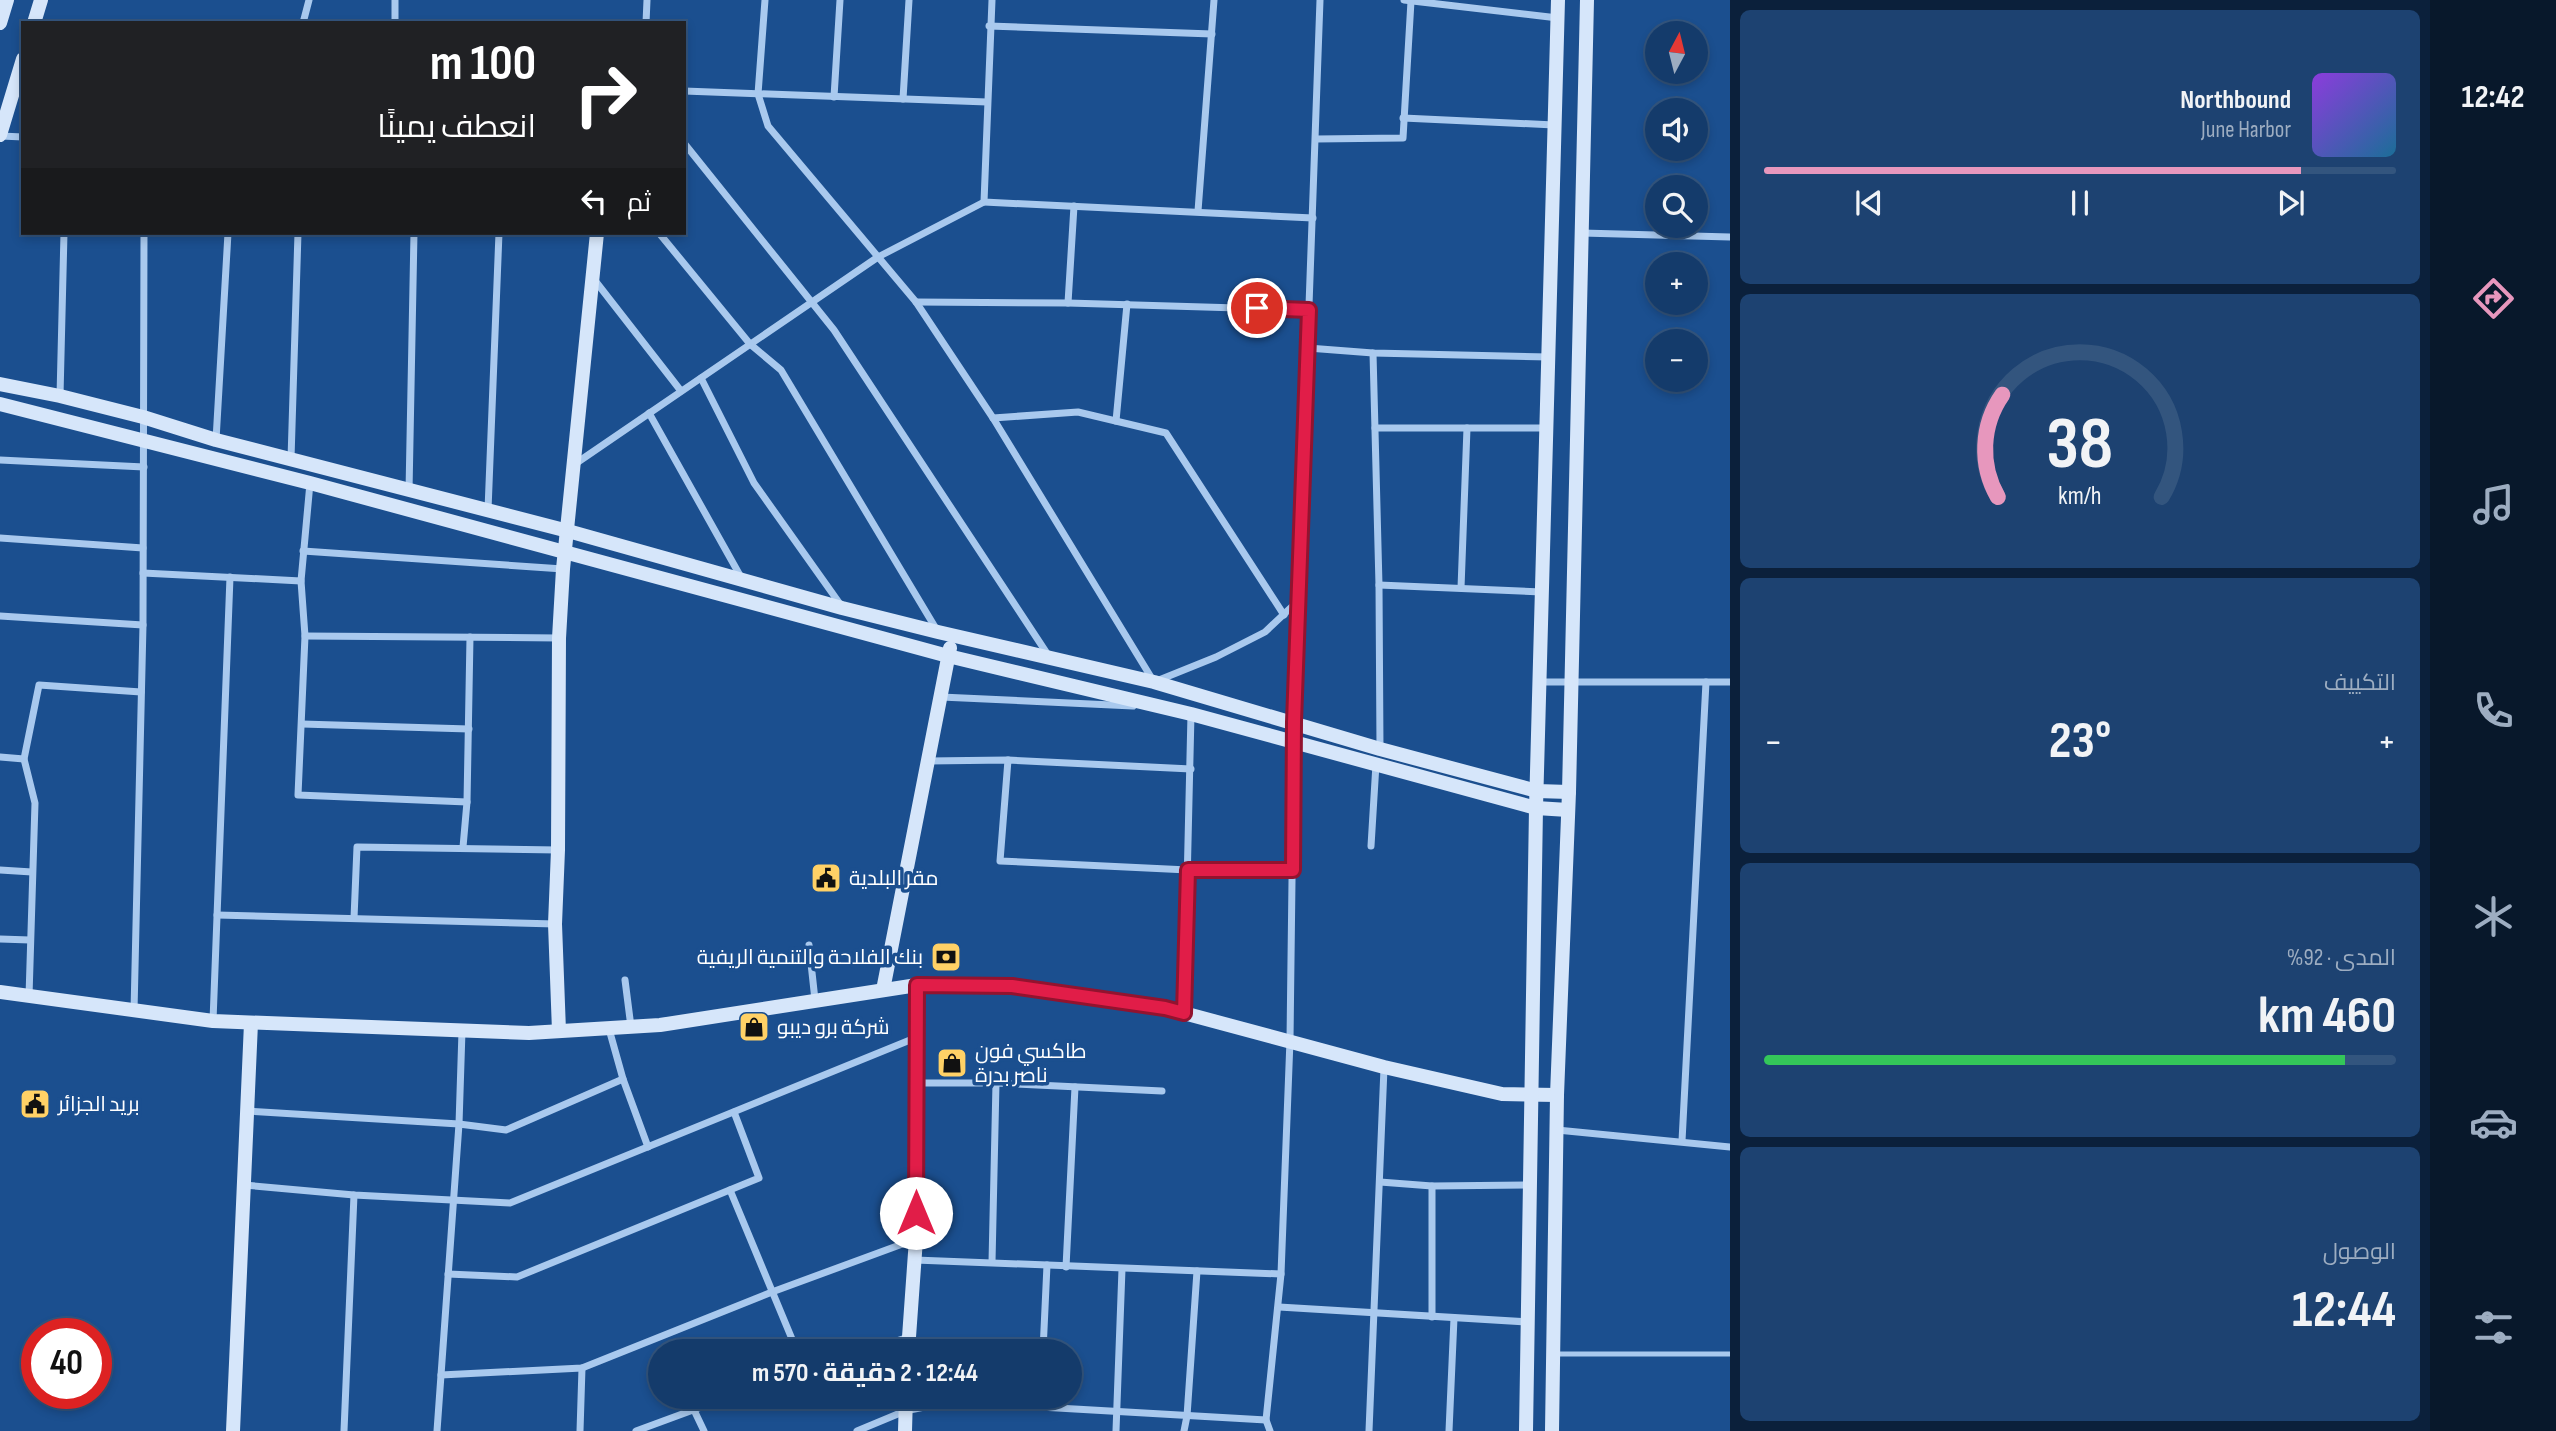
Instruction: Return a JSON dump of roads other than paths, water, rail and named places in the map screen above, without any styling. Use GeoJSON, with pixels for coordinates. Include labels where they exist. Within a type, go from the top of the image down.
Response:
{"type":"FeatureCollection","features":[{"type":"Feature","properties":{"kind":"street"},"geometry":{"type":"LineString","coordinates":[[0,23],[7,0]]}},
{"type":"Feature","properties":{"kind":"street"},"geometry":{"type":"LineString","coordinates":[[35,21],[41,0]]}},
{"type":"Feature","properties":{"kind":"street"},"geometry":{"type":"LineString","coordinates":[[304,21],[309,0]]}},
{"type":"Feature","properties":{"kind":"street"},"geometry":{"type":"LineString","coordinates":[[395,0],[395,21]]}},
{"type":"Feature","properties":{"kind":"street"},"geometry":{"type":"LineString","coordinates":[[646,21],[647,0]]}},
{"type":"Feature","properties":{"kind":"street"},"geometry":{"type":"LineString","coordinates":[[765,0],[758,94],[768,126],[916,302],[993,418],[1154,682]]}},
{"type":"Feature","properties":{"kind":"street"},"geometry":{"type":"LineString","coordinates":[[834,96],[840,0]]}},
{"type":"Feature","properties":{"kind":"street"},"geometry":{"type":"LineString","coordinates":[[903,99],[909,0]]}},
{"type":"Feature","properties":{"kind":"street"},"geometry":{"type":"LineString","coordinates":[[984,202],[992,0]]}},
{"type":"Feature","properties":{"kind":"street"},"geometry":{"type":"LineString","coordinates":[[1199,211],[1214,0]]}},
{"type":"Feature","properties":{"kind":"street"},"geometry":{"type":"LineString","coordinates":[[1270,1431],[1266,1420],[1279,1307],[1290,1041],[1294,722],[1320,0]]}},
{"type":"Feature","properties":{"kind":"street"},"geometry":{"type":"LineString","coordinates":[[1404,0],[1558,18]]}},
{"type":"Feature","properties":{"kind":"street"},"geometry":{"type":"LineString","coordinates":[[1526,1431],[1536,807],[1558,0]]}},
{"type":"Feature","properties":{"kind":"street"},"geometry":{"type":"LineString","coordinates":[[1552,1431],[1557,1095],[1569,792],[1587,0]]}},
{"type":"Feature","properties":{"kind":"street"},"geometry":{"type":"LineString","coordinates":[[1315,139],[1403,138],[1411,1]]}},
{"type":"Feature","properties":{"kind":"street"},"geometry":{"type":"LineString","coordinates":[[989,26],[1212,34]]}},
{"type":"Feature","properties":{"kind":"street"},"geometry":{"type":"LineString","coordinates":[[21,66],[0,135],[21,137]]}},
{"type":"Feature","properties":{"kind":"street"},"geometry":{"type":"LineString","coordinates":[[686,91],[987,102]]}},
{"type":"Feature","properties":{"kind":"street"},"geometry":{"type":"LineString","coordinates":[[1403,118],[1555,125]]}},
{"type":"Feature","properties":{"kind":"street"},"geometry":{"type":"LineString","coordinates":[[686,146],[834,330],[1050,658]]}},
{"type":"Feature","properties":{"kind":"street"},"geometry":{"type":"LineString","coordinates":[[573,465],[878,257],[984,202],[1313,218]]}},
{"type":"Feature","properties":{"kind":"street"},"geometry":{"type":"LineString","coordinates":[[1068,303],[1074,206]]}},
{"type":"Feature","properties":{"kind":"street"},"geometry":{"type":"LineString","coordinates":[[1581,233],[1730,237]]}},
{"type":"Feature","properties":{"kind":"street"},"geometry":{"type":"LineString","coordinates":[[60,396],[64,235]]}},
{"type":"Feature","properties":{"kind":"street"},"geometry":{"type":"LineString","coordinates":[[134,1011],[143,625],[144,235]]}},
{"type":"Feature","properties":{"kind":"street"},"geometry":{"type":"LineString","coordinates":[[216,440],[228,235]]}},
{"type":"Feature","properties":{"kind":"street"},"geometry":{"type":"LineString","coordinates":[[291,460],[299,235]]}},
{"type":"Feature","properties":{"kind":"street"},"geometry":{"type":"LineString","coordinates":[[409,491],[414,235]]}},
{"type":"Feature","properties":{"kind":"street"},"geometry":{"type":"LineString","coordinates":[[488,510],[499,235]]}},
{"type":"Feature","properties":{"kind":"street"},"geometry":{"type":"LineString","coordinates":[[559,1031],[555,924],[559,638],[563,569],[597,235]]}},
{"type":"Feature","properties":{"kind":"street"},"geometry":{"type":"LineString","coordinates":[[661,235],[750,344],[781,370],[938,632]]}},
{"type":"Feature","properties":{"kind":"street"},"geometry":{"type":"LineString","coordinates":[[593,278],[681,391]]}},
{"type":"Feature","properties":{"kind":"street"},"geometry":{"type":"LineString","coordinates":[[916,302],[1128,304],[1309,310]]}},
{"type":"Feature","properties":{"kind":"street"},"geometry":{"type":"LineString","coordinates":[[1116,421],[1128,304]]}},
{"type":"Feature","properties":{"kind":"street"},"geometry":{"type":"LineString","coordinates":[[1308,348],[1373,353],[1549,357]]}},
{"type":"Feature","properties":{"kind":"street"},"geometry":{"type":"LineString","coordinates":[[1373,353],[1380,749]]}},
{"type":"Feature","properties":{"kind":"street"},"geometry":{"type":"LineString","coordinates":[[701,378],[754,483],[842,608]]}},
{"type":"Feature","properties":{"kind":"street"},"geometry":{"type":"LineString","coordinates":[[0,384],[60,396],[291,460],[568,531],[842,608],[1154,682],[1380,749],[1537,791],[1569,792]]}},
{"type":"Feature","properties":{"kind":"street"},"geometry":{"type":"LineString","coordinates":[[0,404],[310,483],[948,656],[1191,714],[1536,807],[1568,810]]}},
{"type":"Feature","properties":{"kind":"street"},"geometry":{"type":"LineString","coordinates":[[993,418],[1078,412],[1166,433],[1284,615]]}},
{"type":"Feature","properties":{"kind":"street"},"geometry":{"type":"LineString","coordinates":[[649,413],[743,580]]}},
{"type":"Feature","properties":{"kind":"street"},"geometry":{"type":"LineString","coordinates":[[1375,428],[1547,428]]}},
{"type":"Feature","properties":{"kind":"street"},"geometry":{"type":"LineString","coordinates":[[1461,589],[1467,428]]}},
{"type":"Feature","properties":{"kind":"street"},"geometry":{"type":"LineString","coordinates":[[0,460],[144,467]]}},
{"type":"Feature","properties":{"kind":"street"},"geometry":{"type":"LineString","coordinates":[[310,483],[300,581],[305,636],[298,795],[467,802]]}},
{"type":"Feature","properties":{"kind":"street"},"geometry":{"type":"LineString","coordinates":[[0,538],[143,548]]}},
{"type":"Feature","properties":{"kind":"street"},"geometry":{"type":"LineString","coordinates":[[303,551],[563,569]]}},
{"type":"Feature","properties":{"kind":"street"},"geometry":{"type":"LineString","coordinates":[[143,573],[300,581]]}},
{"type":"Feature","properties":{"kind":"street"},"geometry":{"type":"LineString","coordinates":[[213,1021],[230,577]]}},
{"type":"Feature","properties":{"kind":"street"},"geometry":{"type":"LineString","coordinates":[[1379,584],[1543,592]]}},
{"type":"Feature","properties":{"kind":"street"},"geometry":{"type":"LineString","coordinates":[[1154,682],[1216,657],[1265,632],[1299,600]]}},
{"type":"Feature","properties":{"kind":"street"},"geometry":{"type":"LineString","coordinates":[[0,616],[143,625]]}},
{"type":"Feature","properties":{"kind":"street"},"geometry":{"type":"LineString","coordinates":[[305,636],[559,638]]}},
{"type":"Feature","properties":{"kind":"street"},"geometry":{"type":"LineString","coordinates":[[883,990],[953,636]]}},
{"type":"Feature","properties":{"kind":"street"},"geometry":{"type":"LineString","coordinates":[[463,848],[467,802],[470,637]]}},
{"type":"Feature","properties":{"kind":"street"},"geometry":{"type":"LineString","coordinates":[[1540,682],[1730,682]]}},
{"type":"Feature","properties":{"kind":"street"},"geometry":{"type":"LineString","coordinates":[[1682,1141],[1706,682]]}},
{"type":"Feature","properties":{"kind":"street"},"geometry":{"type":"LineString","coordinates":[[29,996],[35,803],[24,759],[39,685],[141,692]]}},
{"type":"Feature","properties":{"kind":"street"},"geometry":{"type":"LineString","coordinates":[[941,696],[1161,707]]}},
{"type":"Feature","properties":{"kind":"street"},"geometry":{"type":"LineString","coordinates":[[1184,1013],[1191,714]]}},
{"type":"Feature","properties":{"kind":"street"},"geometry":{"type":"LineString","coordinates":[[302,724],[469,729]]}},
{"type":"Feature","properties":{"kind":"street"},"geometry":{"type":"LineString","coordinates":[[0,757],[24,759]]}},
{"type":"Feature","properties":{"kind":"street"},"geometry":{"type":"LineString","coordinates":[[928,761],[1008,760],[1191,769]]}},
{"type":"Feature","properties":{"kind":"street"},"geometry":{"type":"LineString","coordinates":[[1008,760],[1000,861],[1188,870],[1293,870]]}},
{"type":"Feature","properties":{"kind":"street"},"geometry":{"type":"LineString","coordinates":[[1371,846],[1376,764]]}},
{"type":"Feature","properties":{"kind":"street"},"geometry":{"type":"LineString","coordinates":[[354,918],[357,847],[558,850]]}},
{"type":"Feature","properties":{"kind":"street"},"geometry":{"type":"LineString","coordinates":[[0,870],[32,872]]}},
{"type":"Feature","properties":{"kind":"street"},"geometry":{"type":"LineString","coordinates":[[217,915],[555,924]]}},
{"type":"Feature","properties":{"kind":"street"},"geometry":{"type":"LineString","coordinates":[[0,939],[30,940]]}},
{"type":"Feature","properties":{"kind":"street"},"geometry":{"type":"LineString","coordinates":[[809,945],[815,1001]]}},
{"type":"Feature","properties":{"kind":"street"},"geometry":{"type":"LineString","coordinates":[[625,980],[631,1027]]}},
{"type":"Feature","properties":{"kind":"street"},"geometry":{"type":"LineString","coordinates":[[909,1339],[916,1239],[917,985]]}},
{"type":"Feature","properties":{"kind":"street"},"geometry":{"type":"LineString","coordinates":[[0,992],[213,1021],[529,1034],[660,1025],[917,985],[1012,986],[1165,1008],[1384,1067],[1502,1094],[1557,1095]]}},
{"type":"Feature","properties":{"kind":"street"},"geometry":{"type":"LineString","coordinates":[[233,1431],[251,1023]]}},
{"type":"Feature","properties":{"kind":"street"},"geometry":{"type":"LineString","coordinates":[[609,1028],[623,1079],[648,1147]]}},
{"type":"Feature","properties":{"kind":"street"},"geometry":{"type":"LineString","coordinates":[[437,1431],[459,1124],[462,1031]]}},
{"type":"Feature","properties":{"kind":"street"},"geometry":{"type":"LineString","coordinates":[[244,1185],[354,1195],[510,1203],[915,1038]]}},
{"type":"Feature","properties":{"kind":"street"},"geometry":{"type":"LineString","coordinates":[[1369,1431],[1384,1067]]}},
{"type":"Feature","properties":{"kind":"street"},"geometry":{"type":"LineString","coordinates":[[247,1111],[459,1124],[506,1130],[623,1079]]}},
{"type":"Feature","properties":{"kind":"street"},"geometry":{"type":"LineString","coordinates":[[916,1083],[996,1083],[1161,1091]]}},
{"type":"Feature","properties":{"kind":"street"},"geometry":{"type":"LineString","coordinates":[[992,1262],[996,1083]]}},
{"type":"Feature","properties":{"kind":"street"},"geometry":{"type":"LineString","coordinates":[[1066,1267],[1075,1087]]}},
{"type":"Feature","properties":{"kind":"street"},"geometry":{"type":"LineString","coordinates":[[448,1274],[517,1277],[759,1178],[734,1112]]}},
{"type":"Feature","properties":{"kind":"street"},"geometry":{"type":"LineString","coordinates":[[1557,1130],[1730,1147]]}},
{"type":"Feature","properties":{"kind":"street"},"geometry":{"type":"LineString","coordinates":[[1380,1182],[1432,1186],[1530,1185]]}},
{"type":"Feature","properties":{"kind":"street"},"geometry":{"type":"LineString","coordinates":[[1432,1186],[1432,1317]]}},
{"type":"Feature","properties":{"kind":"street"},"geometry":{"type":"LineString","coordinates":[[730,1191],[792,1339]]}},
{"type":"Feature","properties":{"kind":"street"},"geometry":{"type":"LineString","coordinates":[[344,1431],[354,1195]]}},
{"type":"Feature","properties":{"kind":"street"},"geometry":{"type":"LineString","coordinates":[[441,1375],[582,1368],[772,1292],[916,1239]]}},
{"type":"Feature","properties":{"kind":"street"},"geometry":{"type":"LineString","coordinates":[[915,1260],[1281,1274]]}},
{"type":"Feature","properties":{"kind":"street"},"geometry":{"type":"LineString","coordinates":[[1044,1339],[1047,1265]]}},
{"type":"Feature","properties":{"kind":"street"},"geometry":{"type":"LineString","coordinates":[[1116,1431],[1122,1269]]}},
{"type":"Feature","properties":{"kind":"street"},"geometry":{"type":"LineString","coordinates":[[1184,1431],[1197,1271]]}},
{"type":"Feature","properties":{"kind":"street"},"geometry":{"type":"LineString","coordinates":[[1279,1307],[1528,1322]]}},
{"type":"Feature","properties":{"kind":"street"},"geometry":{"type":"LineString","coordinates":[[1449,1431],[1454,1318]]}},
{"type":"Feature","properties":{"kind":"street"},"geometry":{"type":"LineString","coordinates":[[580,1431],[582,1368]]}},
{"type":"Feature","properties":{"kind":"street"},"geometry":{"type":"LineString","coordinates":[[858,1431],[896,1409]]}},
{"type":"Feature","properties":{"kind":"street"},"geometry":{"type":"LineString","coordinates":[[905,1409],[905,1431]]}},
{"type":"Feature","properties":{"kind":"street"},"geometry":{"type":"LineString","coordinates":[[1078,1409],[1266,1420]]}},
{"type":"Feature","properties":{"kind":"street"},"geometry":{"type":"LineString","coordinates":[[636,1431],[694,1410],[704,1431]]}},
{"type":"Feature","properties":{"kind":"lane"},"geometry":{"type":"LineString","coordinates":[[1554,1354],[1730,1354]]}},
{"type":"Feature","properties":{"kind":"place","name":"مقر البلدية"},"geometry":{"type":"Point","coordinates":[826,878]}},
{"type":"Feature","properties":{"kind":"place","name":"بنك الفلاحة والتنمية الريفية"},"geometry":{"type":"Point","coordinates":[946,957]}},
{"type":"Feature","properties":{"kind":"place","name":"شركة برو ديبو"},"geometry":{"type":"Point","coordinates":[754,1027]}},
{"type":"Feature","properties":{"kind":"place","name":"طاكسي فون ناصر بدرة"},"geometry":{"type":"Point","coordinates":[952,1063]}},
{"type":"Feature","properties":{"kind":"place","name":"بريد الجزائر"},"geometry":{"type":"Point","coordinates":[35,1104]}}]}
